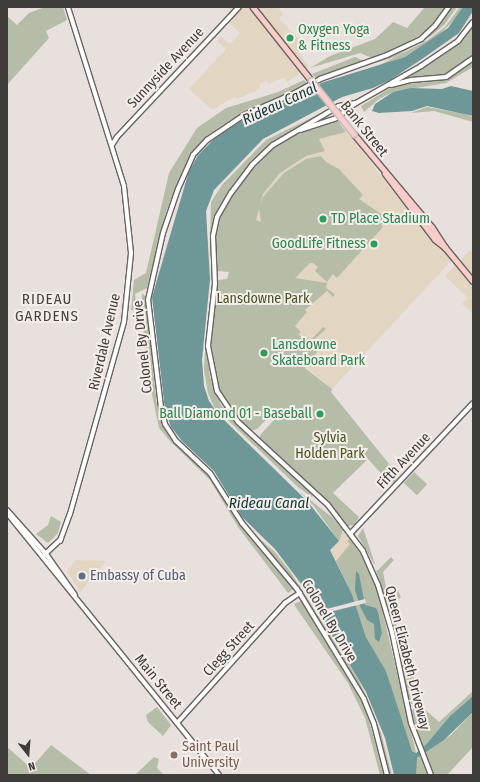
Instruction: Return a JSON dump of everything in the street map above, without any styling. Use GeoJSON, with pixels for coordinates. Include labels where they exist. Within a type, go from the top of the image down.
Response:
{"type":"FeatureCollection","features":[{"type":"Feature","properties":{"kind":"main road","name":"Riverdale Avenue"},"geometry":{"type":"LineString","coordinates":[[44,555],[60,541],[64,535],[110,376],[128,300],[131,253],[124,186],[68,7]]}},
{"type":"Feature","properties":{"kind":"main road","name":"Sunnyside Avenue"},"geometry":{"type":"LineString","coordinates":[[112,145],[117,136],[239,7]]}},
{"type":"Feature","properties":{"kind":"main road","name":"Bank Street"},"geometry":{"type":"LineString","coordinates":[[253,7],[473,281]]}},
{"type":"Feature","properties":{"kind":"main road","name":"Colonel By Drive"},"geometry":{"type":"LineString","coordinates":[[387,775],[367,705],[300,593],[242,523],[210,473],[172,436],[162,416],[148,300],[161,241],[185,171],[193,155],[207,140],[244,115],[295,93],[320,79],[374,60],[415,42],[436,26],[449,7]]}},
{"type":"Feature","properties":{"kind":"main road","name":"Queen Elizabeth Driveway"},"geometry":{"type":"LineString","coordinates":[[293,133],[336,118],[356,103],[453,44],[473,22]]}},
{"type":"Feature","properties":{"kind":"main road","name":"Queen Elizabeth Driveway"},"geometry":{"type":"LineString","coordinates":[[378,91],[404,81],[446,77],[473,58]]}},
{"type":"Feature","properties":{"kind":"main road","name":"Queen Elizabeth Driveway"},"geometry":{"type":"LineString","coordinates":[[356,103],[339,106],[273,145],[252,165],[231,193],[217,217],[213,236],[214,284],[208,339],[211,372],[218,396],[235,419],[323,500],[351,533],[363,550],[378,584],[393,638],[411,723],[419,749],[431,775]]}},
{"type":"Feature","properties":{"kind":"main road","name":"Fifth Avenue"},"geometry":{"type":"LineString","coordinates":[[351,533],[398,485],[473,403]]}},
{"type":"Feature","properties":{"kind":"main road","name":"Main Street"},"geometry":{"type":"LineString","coordinates":[[7,510],[219,775]]}},
{"type":"Feature","properties":{"kind":"main road","name":"Main Street"},"geometry":{"type":"LineString","coordinates":[[7,513],[44,555]]}},
{"type":"Feature","properties":{"kind":"main road","name":"Clegg Street"},"geometry":{"type":"LineString","coordinates":[[177,724],[285,603],[300,593]]}},
{"type":"Feature","properties":{"kind":"shaded area"},"geometry":{"type":"Polygon","coordinates":[[[228,7],[278,7],[283,14],[279,19],[304,44],[298,51],[309,67],[287,82],[284,78],[268,84],[267,81],[259,84],[260,89],[237,99],[234,97],[212,110],[189,89],[226,49],[217,41],[221,36],[230,44],[240,33],[228,22],[235,16],[228,7]]]}},
{"type":"Feature","properties":{"kind":"shaded area","name":"Lansdowne Park"},"geometry":{"type":"Polygon","coordinates":[[[347,132],[409,212],[452,260],[332,389],[276,341],[240,208],[288,147],[347,132]]]}},
{"type":"Feature","properties":{"kind":"shaded area"},"geometry":{"type":"Polygon","coordinates":[[[470,250],[473,254],[473,313],[462,304],[468,298],[445,276],[470,250]]]}},
{"type":"Feature","properties":{"kind":"shaded area"},"geometry":{"type":"Polygon","coordinates":[[[343,530],[350,539],[350,544],[336,561],[330,550],[339,541],[343,530]]]}},
{"type":"Feature","properties":{"kind":"shaded area"},"geometry":{"type":"Polygon","coordinates":[[[76,560],[106,561],[80,592],[67,571],[76,560]]]}},
{"type":"Feature","properties":{"kind":"green space"},"geometry":{"type":"Polygon","coordinates":[[[45,7],[63,7],[67,20],[46,31],[49,38],[7,85],[7,16],[17,25],[29,13],[45,7]]]}},
{"type":"Feature","properties":{"kind":"green space"},"geometry":{"type":"Polygon","coordinates":[[[425,7],[446,7],[430,28],[408,43],[372,58],[360,53],[310,68],[330,56],[375,39],[393,22],[407,28],[425,7]]]}},
{"type":"Feature","properties":{"kind":"green space"},"geometry":{"type":"Polygon","coordinates":[[[452,7],[457,7],[445,24],[431,36],[395,57],[367,65],[424,40],[439,25],[452,7]]]}},
{"type":"Feature","properties":{"kind":"green space"},"geometry":{"type":"Polygon","coordinates":[[[460,7],[463,7],[457,17],[439,35],[405,57],[376,67],[428,40],[445,27],[460,7]]]}},
{"type":"Feature","properties":{"kind":"green space"},"geometry":{"type":"Polygon","coordinates":[[[473,25],[473,56],[445,76],[428,79],[410,78],[411,74],[457,43],[473,25]]]}},
{"type":"Feature","properties":{"kind":"green space"},"geometry":{"type":"Polygon","coordinates":[[[355,57],[364,61],[316,78],[312,74],[355,57]]]}},
{"type":"Feature","properties":{"kind":"green space"},"geometry":{"type":"Polygon","coordinates":[[[473,59],[473,67],[446,83],[393,92],[379,99],[364,112],[361,106],[395,85],[435,81],[451,76],[473,59]]]}},
{"type":"Feature","properties":{"kind":"green space"},"geometry":{"type":"Polygon","coordinates":[[[304,80],[307,83],[296,90],[242,113],[224,124],[208,135],[190,154],[166,212],[147,288],[135,294],[137,311],[131,310],[134,280],[146,273],[169,173],[197,128],[226,108],[278,92],[304,80]]]}},
{"type":"Feature","properties":{"kind":"green space"},"geometry":{"type":"Polygon","coordinates":[[[427,107],[464,114],[473,117],[473,122],[434,111],[411,113],[427,107]]]}},
{"type":"Feature","properties":{"kind":"green space"},"geometry":{"type":"Polygon","coordinates":[[[321,113],[272,142],[251,161],[218,208],[210,241],[211,202],[222,185],[266,140],[321,113]]]}},
{"type":"Feature","properties":{"kind":"green space","name":"Sylvia Holden Park"},"geometry":{"type":"Polygon","coordinates":[[[338,121],[346,132],[319,139],[325,151],[306,156],[280,173],[263,194],[260,206],[263,197],[284,173],[306,159],[321,156],[326,162],[339,169],[363,195],[359,199],[387,218],[381,225],[383,227],[337,278],[333,274],[327,282],[315,271],[318,267],[313,263],[310,263],[295,278],[327,283],[326,288],[335,294],[333,297],[327,291],[305,310],[307,312],[295,326],[301,332],[299,334],[295,331],[302,338],[304,335],[310,341],[323,327],[326,329],[309,344],[317,352],[305,368],[332,389],[331,392],[398,475],[394,483],[389,482],[368,459],[333,493],[359,517],[354,525],[348,526],[312,487],[259,439],[261,434],[276,418],[273,413],[257,429],[251,431],[239,421],[218,391],[211,348],[217,280],[227,279],[229,272],[217,271],[215,247],[217,226],[226,204],[249,173],[275,147],[295,135],[338,121]],[[259,209],[256,220],[261,222],[259,209]]]}},
{"type":"Feature","properties":{"kind":"green space"},"geometry":{"type":"Polygon","coordinates":[[[142,293],[145,296],[157,405],[164,428],[177,446],[212,479],[235,518],[294,589],[288,593],[238,527],[210,480],[169,440],[159,428],[150,385],[141,310],[142,293]]]}},
{"type":"Feature","properties":{"kind":"green space"},"geometry":{"type":"Polygon","coordinates":[[[206,333],[210,377],[221,405],[234,422],[313,494],[312,497],[299,488],[214,407],[208,393],[204,370],[206,333]]]}},
{"type":"Feature","properties":{"kind":"green space"},"geometry":{"type":"Polygon","coordinates":[[[414,472],[427,484],[417,495],[404,483],[414,472]]]}},
{"type":"Feature","properties":{"kind":"green space"},"geometry":{"type":"Polygon","coordinates":[[[300,492],[333,518],[343,530],[339,541],[313,505],[300,492]]]}},
{"type":"Feature","properties":{"kind":"green space"},"geometry":{"type":"Polygon","coordinates":[[[51,516],[61,522],[58,533],[48,543],[36,534],[48,525],[51,516]]]}},
{"type":"Feature","properties":{"kind":"green space"},"geometry":{"type":"Polygon","coordinates":[[[363,528],[375,564],[358,536],[363,528]]]}},
{"type":"Feature","properties":{"kind":"green space"},"geometry":{"type":"Polygon","coordinates":[[[256,536],[274,551],[290,571],[358,679],[370,704],[381,733],[392,775],[389,775],[376,724],[364,695],[298,587],[256,536]]]}},
{"type":"Feature","properties":{"kind":"green space"},"geometry":{"type":"Polygon","coordinates":[[[350,539],[366,562],[377,588],[416,753],[410,749],[386,671],[366,637],[352,594],[336,561],[350,544],[347,541],[350,539]]]}},
{"type":"Feature","properties":{"kind":"green space"},"geometry":{"type":"Polygon","coordinates":[[[391,557],[394,560],[383,572],[386,588],[392,593],[397,588],[401,597],[388,608],[376,570],[378,570],[391,557]]]}},
{"type":"Feature","properties":{"kind":"green space"},"geometry":{"type":"Polygon","coordinates":[[[301,601],[365,707],[385,775],[380,775],[365,718],[348,683],[294,604],[301,601]]]}},
{"type":"Feature","properties":{"kind":"green space"},"geometry":{"type":"Polygon","coordinates":[[[392,612],[397,627],[401,631],[401,640],[408,648],[400,657],[389,613],[392,612]]]}},
{"type":"Feature","properties":{"kind":"green space"},"geometry":{"type":"Polygon","coordinates":[[[404,659],[408,659],[419,695],[412,704],[408,702],[404,682],[401,663],[404,659]]]}},
{"type":"Feature","properties":{"kind":"green space"},"geometry":{"type":"Polygon","coordinates":[[[473,691],[473,696],[450,716],[423,748],[411,712],[420,702],[422,707],[439,722],[473,691]]]}},
{"type":"Feature","properties":{"kind":"green space"},"geometry":{"type":"Polygon","coordinates":[[[157,707],[171,725],[163,736],[148,722],[146,715],[157,707]]]}},
{"type":"Feature","properties":{"kind":"green space"},"geometry":{"type":"Polygon","coordinates":[[[473,712],[473,747],[447,775],[434,775],[424,753],[451,735],[473,712]]]}},
{"type":"Feature","properties":{"kind":"green space"},"geometry":{"type":"Polygon","coordinates":[[[51,745],[91,775],[7,775],[7,747],[31,768],[51,745]]]}},
{"type":"Feature","properties":{"kind":"green space"},"geometry":{"type":"Polygon","coordinates":[[[420,756],[429,775],[416,775],[415,760],[420,756]]]}},
{"type":"Feature","properties":{"kind":"green space"},"geometry":{"type":"Polygon","coordinates":[[[154,757],[159,759],[157,768],[164,775],[135,775],[154,757]]]}},
{"type":"Feature","properties":{"kind":"water","name":"Rideau Canal"},"geometry":{"type":"Polygon","coordinates":[[[463,7],[473,7],[473,11],[459,33],[422,59],[390,80],[373,88],[342,97],[263,139],[214,190],[206,211],[210,279],[202,360],[204,386],[209,401],[218,414],[308,502],[339,541],[330,550],[352,594],[366,637],[386,671],[412,751],[416,753],[423,748],[450,716],[473,696],[473,712],[444,740],[417,758],[416,775],[394,775],[385,738],[366,692],[302,585],[275,549],[242,517],[214,471],[182,441],[171,427],[165,410],[152,297],[189,171],[198,155],[213,140],[241,121],[313,90],[321,83],[405,57],[448,28],[463,7]]]}},
{"type":"Feature","properties":{"kind":"water"},"geometry":{"type":"Polygon","coordinates":[[[451,86],[473,91],[473,116],[427,106],[412,111],[379,113],[372,111],[375,104],[393,92],[411,88],[442,89],[451,86]]]}},
{"type":"Feature","properties":{"kind":"water"},"geometry":{"type":"Polygon","coordinates":[[[356,571],[359,574],[365,605],[376,608],[378,612],[382,633],[379,642],[375,639],[374,624],[367,620],[360,606],[355,590],[356,571]]]}},
{"type":"Feature","properties":{"kind":"pier"},"geometry":{"type":"Polygon","coordinates":[[[365,599],[366,603],[317,615],[315,612],[365,599]]]}},
{"type":"Feature","properties":{"kind":"place","name":"Oxygen Yoga & Fitness"},"geometry":{"type":"Point","coordinates":[290,38]}},
{"type":"Feature","properties":{"kind":"place","name":"TD Place Stadium"},"geometry":{"type":"Point","coordinates":[323,219]}},
{"type":"Feature","properties":{"kind":"place","name":"GoodLife Fitness"},"geometry":{"type":"Point","coordinates":[374,244]}},
{"type":"Feature","properties":{"kind":"place","name":"Lansdowne Skateboard Park"},"geometry":{"type":"Point","coordinates":[264,353]}},
{"type":"Feature","properties":{"kind":"place","name":"Ball Diamond 01 - Baseball"},"geometry":{"type":"Point","coordinates":[320,414]}},
{"type":"Feature","properties":{"kind":"place","name":"Embassy of Cuba"},"geometry":{"type":"Point","coordinates":[82,576]}},
{"type":"Feature","properties":{"kind":"place","name":"Saint Paul University"},"geometry":{"type":"Point","coordinates":[174,755]}},
{"type":"Feature","properties":{"kind":"district","name":"RIDEAU GARDENS"},"geometry":{"type":"Point","coordinates":[47,308]}}]}
